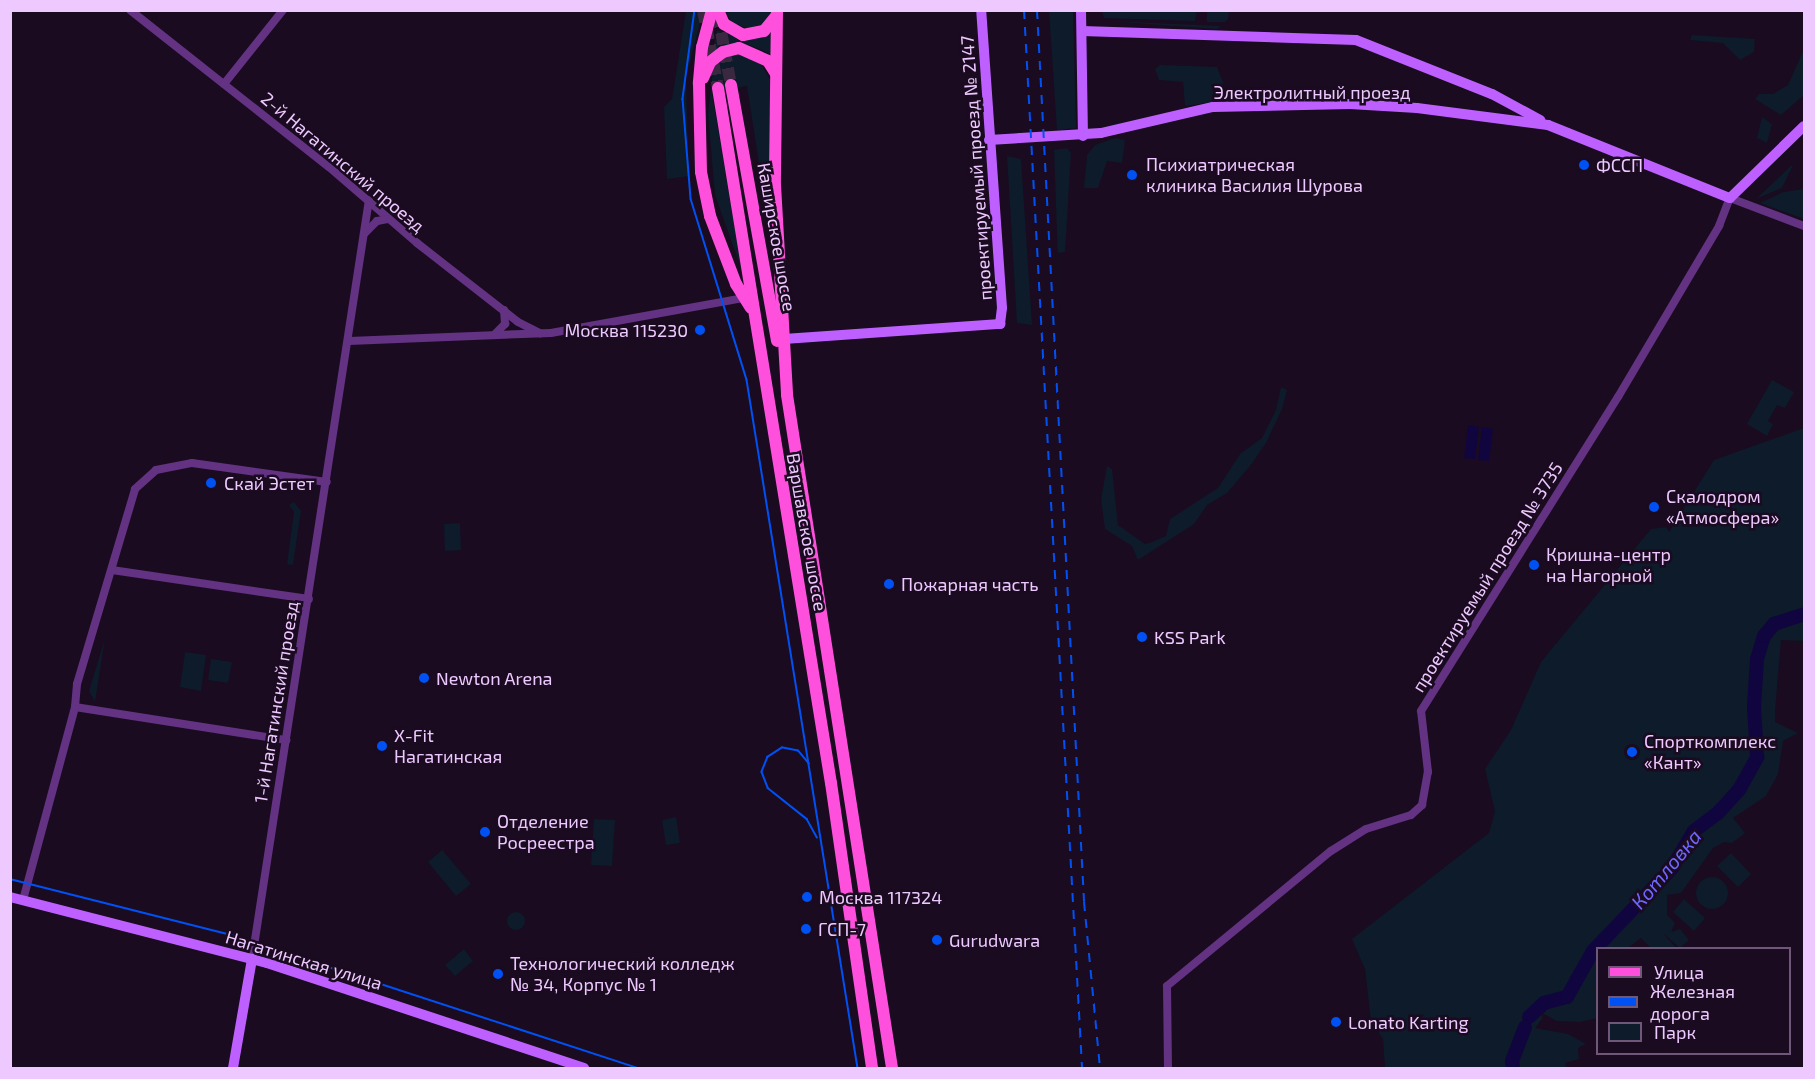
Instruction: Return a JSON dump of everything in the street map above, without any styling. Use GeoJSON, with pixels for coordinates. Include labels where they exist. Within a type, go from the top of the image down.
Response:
{"type":"FeatureCollection","features":[{"type":"Feature","properties":{"kind":"main road","name":"Варшавское шоссе"},"geometry":{"type":"LineString","coordinates":[[712,10],[702,47],[699,84],[703,186],[710,216],[743,298],[753,311],[833,795],[872,1068]]}},
{"type":"Feature","properties":{"kind":"main road"},"geometry":{"type":"LineString","coordinates":[[718,10],[724,24],[743,35],[764,31],[776,13]]}},
{"type":"Feature","properties":{"kind":"main road","name":"Варшавское шоссе"},"geometry":{"type":"LineString","coordinates":[[776,13],[775,185],[787,395],[891,1068]]}},
{"type":"Feature","properties":{"kind":"main road"},"geometry":{"type":"LineString","coordinates":[[699,84],[710,62],[723,52],[738,48],[768,61],[775,72]]}},
{"type":"Feature","properties":{"kind":"main road","name":"Каширское шоссе"},"geometry":{"type":"LineString","coordinates":[[731,85],[787,395]]}},
{"type":"Feature","properties":{"kind":"main road","name":"Каширское шоссе"},"geometry":{"type":"LineString","coordinates":[[718,88],[753,311]]}},
{"type":"Feature","properties":{"kind":"street","name":"2-й Нагатинский проезд"},"geometry":{"type":"LineString","coordinates":[[130,10],[369,200],[388,219],[504,310],[540,333]]}},
{"type":"Feature","properties":{"kind":"street"},"geometry":{"type":"LineString","coordinates":[[224,84],[283,10]]}},
{"type":"Feature","properties":{"kind":"street","name":"проектируемый проезд № 2147"},"geometry":{"type":"LineString","coordinates":[[784,339],[1000,324],[1002,308],[981,10]]}},
{"type":"Feature","properties":{"kind":"street"},"geometry":{"type":"LineString","coordinates":[[1081,10],[1083,136]]}},
{"type":"Feature","properties":{"kind":"street"},"geometry":{"type":"LineString","coordinates":[[1082,31],[1356,40],[1492,94],[1548,124]]}},
{"type":"Feature","properties":{"kind":"street"},"geometry":{"type":"LineString","coordinates":[[1477,115],[1495,107],[1492,94]]}},
{"type":"Feature","properties":{"kind":"street","name":"Электролитный проезд"},"geometry":{"type":"LineString","coordinates":[[989,140],[1083,136],[1214,107],[1350,104],[1477,115],[1548,124],[1730,198]]}},
{"type":"Feature","properties":{"kind":"street"},"geometry":{"type":"LineString","coordinates":[[1804,126],[1730,198],[1804,226]]}},
{"type":"Feature","properties":{"kind":"street","name":"проектируемый проезд № 3735"},"geometry":{"type":"LineString","coordinates":[[1168,1068],[1167,986],[1332,851],[1366,829],[1411,815],[1422,805],[1428,772],[1420,711],[1618,397],[1719,226],[1730,198]]}},
{"type":"Feature","properties":{"kind":"street","name":"1-й Нагатинский проезд"},"geometry":{"type":"LineString","coordinates":[[233,1068],[350,341],[369,200]]}},
{"type":"Feature","properties":{"kind":"street"},"geometry":{"type":"LineString","coordinates":[[364,234],[377,221],[388,219]]}},
{"type":"Feature","properties":{"kind":"street"},"geometry":{"type":"LineString","coordinates":[[350,341],[540,333],[601,326],[743,298]]}},
{"type":"Feature","properties":{"kind":"street"},"geometry":{"type":"LineString","coordinates":[[494,335],[505,324],[504,310]]}},
{"type":"Feature","properties":{"kind":"street"},"geometry":{"type":"LineString","coordinates":[[23,900],[75,707],[77,684],[112,570],[130,499],[140,483],[156,470],[198,464],[327,482]]}},
{"type":"Feature","properties":{"kind":"street"},"geometry":{"type":"LineString","coordinates":[[112,570],[309,599]]}},
{"type":"Feature","properties":{"kind":"street"},"geometry":{"type":"LineString","coordinates":[[75,707],[286,740]]}},
{"type":"Feature","properties":{"kind":"street","name":"Нагатинская улица"},"geometry":{"type":"LineString","coordinates":[[10,897],[252,959],[584,1068]]}},
{"type":"Feature","properties":{"kind":"green space"},"geometry":{"type":"Polygon","coordinates":[[[1102,10],[1197,11],[1195,21],[1104,18],[1102,10]]]}},
{"type":"Feature","properties":{"kind":"green space"},"geometry":{"type":"Polygon","coordinates":[[[686,11],[703,11],[686,77],[689,176],[667,179],[664,107],[672,99],[686,11]]]}},
{"type":"Feature","properties":{"kind":"green space"},"geometry":{"type":"Polygon","coordinates":[[[725,11],[773,11],[763,26],[746,28],[732,22],[725,11]]]}},
{"type":"Feature","properties":{"kind":"green space"},"geometry":{"type":"Polygon","coordinates":[[[1049,11],[1073,11],[1076,128],[1057,130],[1049,11]]]}},
{"type":"Feature","properties":{"kind":"green space"},"geometry":{"type":"Polygon","coordinates":[[[1207,11],[1229,11],[1228,19],[1225,22],[1207,22],[1207,11]]]}},
{"type":"Feature","properties":{"kind":"green space"},"geometry":{"type":"Polygon","coordinates":[[[1107,21],[1221,26],[1217,29],[1107,21]]]}},
{"type":"Feature","properties":{"kind":"green space"},"geometry":{"type":"Polygon","coordinates":[[[717,30],[737,38],[771,36],[771,54],[742,42],[713,50],[717,30]]]}},
{"type":"Feature","properties":{"kind":"green space"},"geometry":{"type":"Polygon","coordinates":[[[1692,35],[1755,39],[1754,52],[1740,60],[1723,43],[1690,40],[1692,35]]]}},
{"type":"Feature","properties":{"kind":"green space"},"geometry":{"type":"Polygon","coordinates":[[[1804,49],[1804,95],[1781,115],[1755,99],[1759,94],[1773,94],[1788,85],[1804,49]]]}},
{"type":"Feature","properties":{"kind":"green space"},"geometry":{"type":"Polygon","coordinates":[[[737,54],[759,61],[771,81],[769,139],[774,260],[747,86],[712,93],[742,271],[715,195],[708,114],[713,69],[723,58],[737,54]]]}},
{"type":"Feature","properties":{"kind":"green space"},"geometry":{"type":"Polygon","coordinates":[[[1160,65],[1217,67],[1223,82],[1221,94],[1212,102],[1185,106],[1183,82],[1159,80],[1155,69],[1160,65]]]}},
{"type":"Feature","properties":{"kind":"green space"},"geometry":{"type":"Polygon","coordinates":[[[1762,117],[1772,124],[1767,143],[1757,138],[1762,117]]]}},
{"type":"Feature","properties":{"kind":"green space"},"geometry":{"type":"Polygon","coordinates":[[[1115,138],[1125,140],[1122,163],[1107,161],[1098,188],[1084,188],[1087,155],[1095,145],[1115,138]]]}},
{"type":"Feature","properties":{"kind":"green space"},"geometry":{"type":"Polygon","coordinates":[[[1067,148],[1071,153],[1065,252],[1058,253],[1060,317],[1054,150],[1067,148]]]}},
{"type":"Feature","properties":{"kind":"green space"},"geometry":{"type":"Polygon","coordinates":[[[1007,156],[1021,159],[1032,325],[1017,323],[1007,156]]]}},
{"type":"Feature","properties":{"kind":"green space"},"geometry":{"type":"Polygon","coordinates":[[[1794,163],[1782,188],[1756,199],[1794,163]]]}},
{"type":"Feature","properties":{"kind":"green space"},"geometry":{"type":"Polygon","coordinates":[[[1804,189],[1804,219],[1760,203],[1783,192],[1804,189]]]}},
{"type":"Feature","properties":{"kind":"green space"},"geometry":{"type":"Polygon","coordinates":[[[1772,380],[1794,392],[1785,408],[1777,405],[1768,421],[1773,424],[1767,436],[1747,424],[1772,380]]]}},
{"type":"Feature","properties":{"kind":"green space"},"geometry":{"type":"Polygon","coordinates":[[[1281,387],[1287,390],[1282,409],[1266,443],[1227,493],[1207,505],[1194,524],[1138,560],[1132,546],[1105,529],[1101,499],[1107,466],[1112,469],[1118,525],[1145,544],[1166,536],[1170,519],[1218,488],[1240,454],[1262,438],[1276,410],[1281,387]]]}},
{"type":"Feature","properties":{"kind":"green space","name":"Спорткомплекс «Кант»"},"geometry":{"type":"Polygon","coordinates":[[[1804,428],[1804,608],[1771,618],[1767,626],[1804,612],[1804,641],[1781,640],[1775,722],[1798,733],[1783,741],[1778,774],[1766,796],[1733,818],[1745,833],[1732,843],[1724,842],[1713,848],[1681,893],[1667,895],[1667,915],[1675,923],[1671,932],[1680,929],[1689,940],[1679,947],[1663,933],[1675,947],[1650,947],[1641,938],[1629,947],[1602,947],[1612,938],[1609,931],[1636,898],[1588,946],[1564,993],[1557,994],[1565,995],[1596,953],[1596,1018],[1580,1022],[1557,1021],[1542,1013],[1542,1019],[1535,1028],[1568,1034],[1586,1044],[1578,1048],[1579,1059],[1565,1063],[1567,1068],[1385,1068],[1383,1039],[1371,1021],[1365,969],[1352,939],[1489,833],[1495,811],[1485,769],[1511,730],[1541,662],[1651,529],[1666,527],[1669,532],[1714,460],[1804,428]]]}},
{"type":"Feature","properties":{"kind":"green space"},"geometry":{"type":"Polygon","coordinates":[[[294,502],[301,511],[293,565],[287,564],[294,512],[289,505],[294,502]]]}},
{"type":"Feature","properties":{"kind":"green space"},"geometry":{"type":"Polygon","coordinates":[[[460,523],[461,550],[445,551],[444,524],[460,523]]]}},
{"type":"Feature","properties":{"kind":"green space"},"geometry":{"type":"Polygon","coordinates":[[[105,638],[95,702],[89,691],[105,638]]]}},
{"type":"Feature","properties":{"kind":"green space"},"geometry":{"type":"Polygon","coordinates":[[[185,652],[206,655],[201,691],[180,687],[185,652]]]}},
{"type":"Feature","properties":{"kind":"green space"},"geometry":{"type":"Polygon","coordinates":[[[211,659],[232,662],[228,683],[208,680],[211,659]]]}},
{"type":"Feature","properties":{"kind":"green space"},"geometry":{"type":"Polygon","coordinates":[[[676,817],[680,843],[666,845],[662,820],[676,817]]]}},
{"type":"Feature","properties":{"kind":"green space"},"geometry":{"type":"Polygon","coordinates":[[[594,819],[615,820],[612,866],[591,865],[594,819]]]}},
{"type":"Feature","properties":{"kind":"green space"},"geometry":{"type":"Polygon","coordinates":[[[442,850],[471,884],[456,896],[428,862],[442,850]]]}},
{"type":"Feature","properties":{"kind":"green space"},"geometry":{"type":"Polygon","coordinates":[[[1731,853],[1751,874],[1738,887],[1717,866],[1731,853]]]}},
{"type":"Feature","properties":{"kind":"green space"},"geometry":{"type":"Polygon","coordinates":[[[1712,877],[1723,882],[1728,893],[1723,904],[1712,909],[1701,904],[1696,893],[1701,882],[1712,877]]]}},
{"type":"Feature","properties":{"kind":"green space"},"geometry":{"type":"Polygon","coordinates":[[[1684,899],[1705,918],[1694,931],[1673,912],[1684,899]]]}},
{"type":"Feature","properties":{"kind":"green space"},"geometry":{"type":"Polygon","coordinates":[[[516,912],[522,915],[525,921],[522,927],[516,930],[510,927],[507,921],[510,915],[516,912]]]}},
{"type":"Feature","properties":{"kind":"green space"},"geometry":{"type":"Polygon","coordinates":[[[464,949],[473,961],[455,976],[445,965],[464,949]]]}},
{"type":"Feature","properties":{"kind":"shaded area"},"geometry":{"type":"Polygon","coordinates":[[[1468,425],[1479,427],[1475,459],[1464,458],[1468,425]]]}},
{"type":"Feature","properties":{"kind":"shaded area"},"geometry":{"type":"Polygon","coordinates":[[[1482,427],[1493,429],[1489,461],[1478,460],[1482,427]]]}},
{"type":"Feature","properties":{"kind":"waterway","name":"Котловка"},"geometry":{"type":"LineString","coordinates":[[1597,947],[1672,868],[1694,831],[1718,813],[1739,790],[1757,757],[1754,707],[1757,659],[1764,636],[1774,624],[1804,614]]}},
{"type":"Feature","properties":{"kind":"waterway","name":"Котловка"},"geometry":{"type":"LineString","coordinates":[[1529,1017],[1544,1003],[1567,997],[1596,948]]}},
{"type":"Feature","properties":{"kind":"waterway","name":"Котловка"},"geometry":{"type":"LineString","coordinates":[[1513,1068],[1512,1061],[1525,1027]]}},
{"type":"Feature","properties":{"kind":"tunnel"},"geometry":{"type":"LineString","coordinates":[[703,10],[718,88]]}},
{"type":"Feature","properties":{"kind":"tunnel"},"geometry":{"type":"LineString","coordinates":[[718,15],[731,85]]}},
{"type":"Feature","properties":{"kind":"tram line"},"geometry":{"type":"LineString","coordinates":[[695,10],[683,99],[691,199],[747,380],[858,1068]]}},
{"type":"Feature","properties":{"kind":"tram line"},"geometry":{"type":"LineString","coordinates":[[809,764],[798,751],[782,748],[768,757],[762,772],[768,788],[807,819],[817,837]]}},
{"type":"Feature","properties":{"kind":"tram line"},"geometry":{"type":"LineString","coordinates":[[10,879],[231,935],[638,1068]]}},
{"type":"Feature","properties":{"kind":"railway"},"geometry":{"type":"LineString","coordinates":[[1024,10],[1082,1068]]}},
{"type":"Feature","properties":{"kind":"railway"},"geometry":{"type":"LineString","coordinates":[[1037,10],[1084,902],[1100,1068]]}},
{"type":"Feature","properties":{"kind":"place","name":"ФССП"},"geometry":{"type":"Point","coordinates":[1584,165]}},
{"type":"Feature","properties":{"kind":"place","name":"Психиатрическая клиника Василия Шурова"},"geometry":{"type":"Point","coordinates":[1132,175]}},
{"type":"Feature","properties":{"kind":"place","name":"Москва 115230"},"geometry":{"type":"Point","coordinates":[700,330]}},
{"type":"Feature","properties":{"kind":"place","name":"Скай Эстет"},"geometry":{"type":"Point","coordinates":[211,483]}},
{"type":"Feature","properties":{"kind":"place","name":"Скалодром «Атмосфера»"},"geometry":{"type":"Point","coordinates":[1654,507]}},
{"type":"Feature","properties":{"kind":"place","name":"Кришна-центр на Нагорной"},"geometry":{"type":"Point","coordinates":[1534,565]}},
{"type":"Feature","properties":{"kind":"place","name":"Пожарная часть"},"geometry":{"type":"Point","coordinates":[889,584]}},
{"type":"Feature","properties":{"kind":"place","name":"KSS Park"},"geometry":{"type":"Point","coordinates":[1142,637]}},
{"type":"Feature","properties":{"kind":"place","name":"Newton Arena"},"geometry":{"type":"Point","coordinates":[424,678]}},
{"type":"Feature","properties":{"kind":"place","name":"X-Fit Нагатинская"},"geometry":{"type":"Point","coordinates":[382,746]}},
{"type":"Feature","properties":{"kind":"place","name":"Спорткомплекс «Кант»"},"geometry":{"type":"Point","coordinates":[1632,752]}},
{"type":"Feature","properties":{"kind":"place","name":"Отделение Росреестра"},"geometry":{"type":"Point","coordinates":[485,832]}},
{"type":"Feature","properties":{"kind":"place","name":"Москва 117324"},"geometry":{"type":"Point","coordinates":[807,897]}},
{"type":"Feature","properties":{"kind":"place","name":"ГСП-7"},"geometry":{"type":"Point","coordinates":[806,929]}},
{"type":"Feature","properties":{"kind":"place","name":"Gurudwara"},"geometry":{"type":"Point","coordinates":[937,940]}},
{"type":"Feature","properties":{"kind":"place","name":"Технологический колледж № 34, Корпус № 1"},"geometry":{"type":"Point","coordinates":[498,974]}},
{"type":"Feature","properties":{"kind":"place","name":"Lonato Karting"},"geometry":{"type":"Point","coordinates":[1336,1022]}}]}
